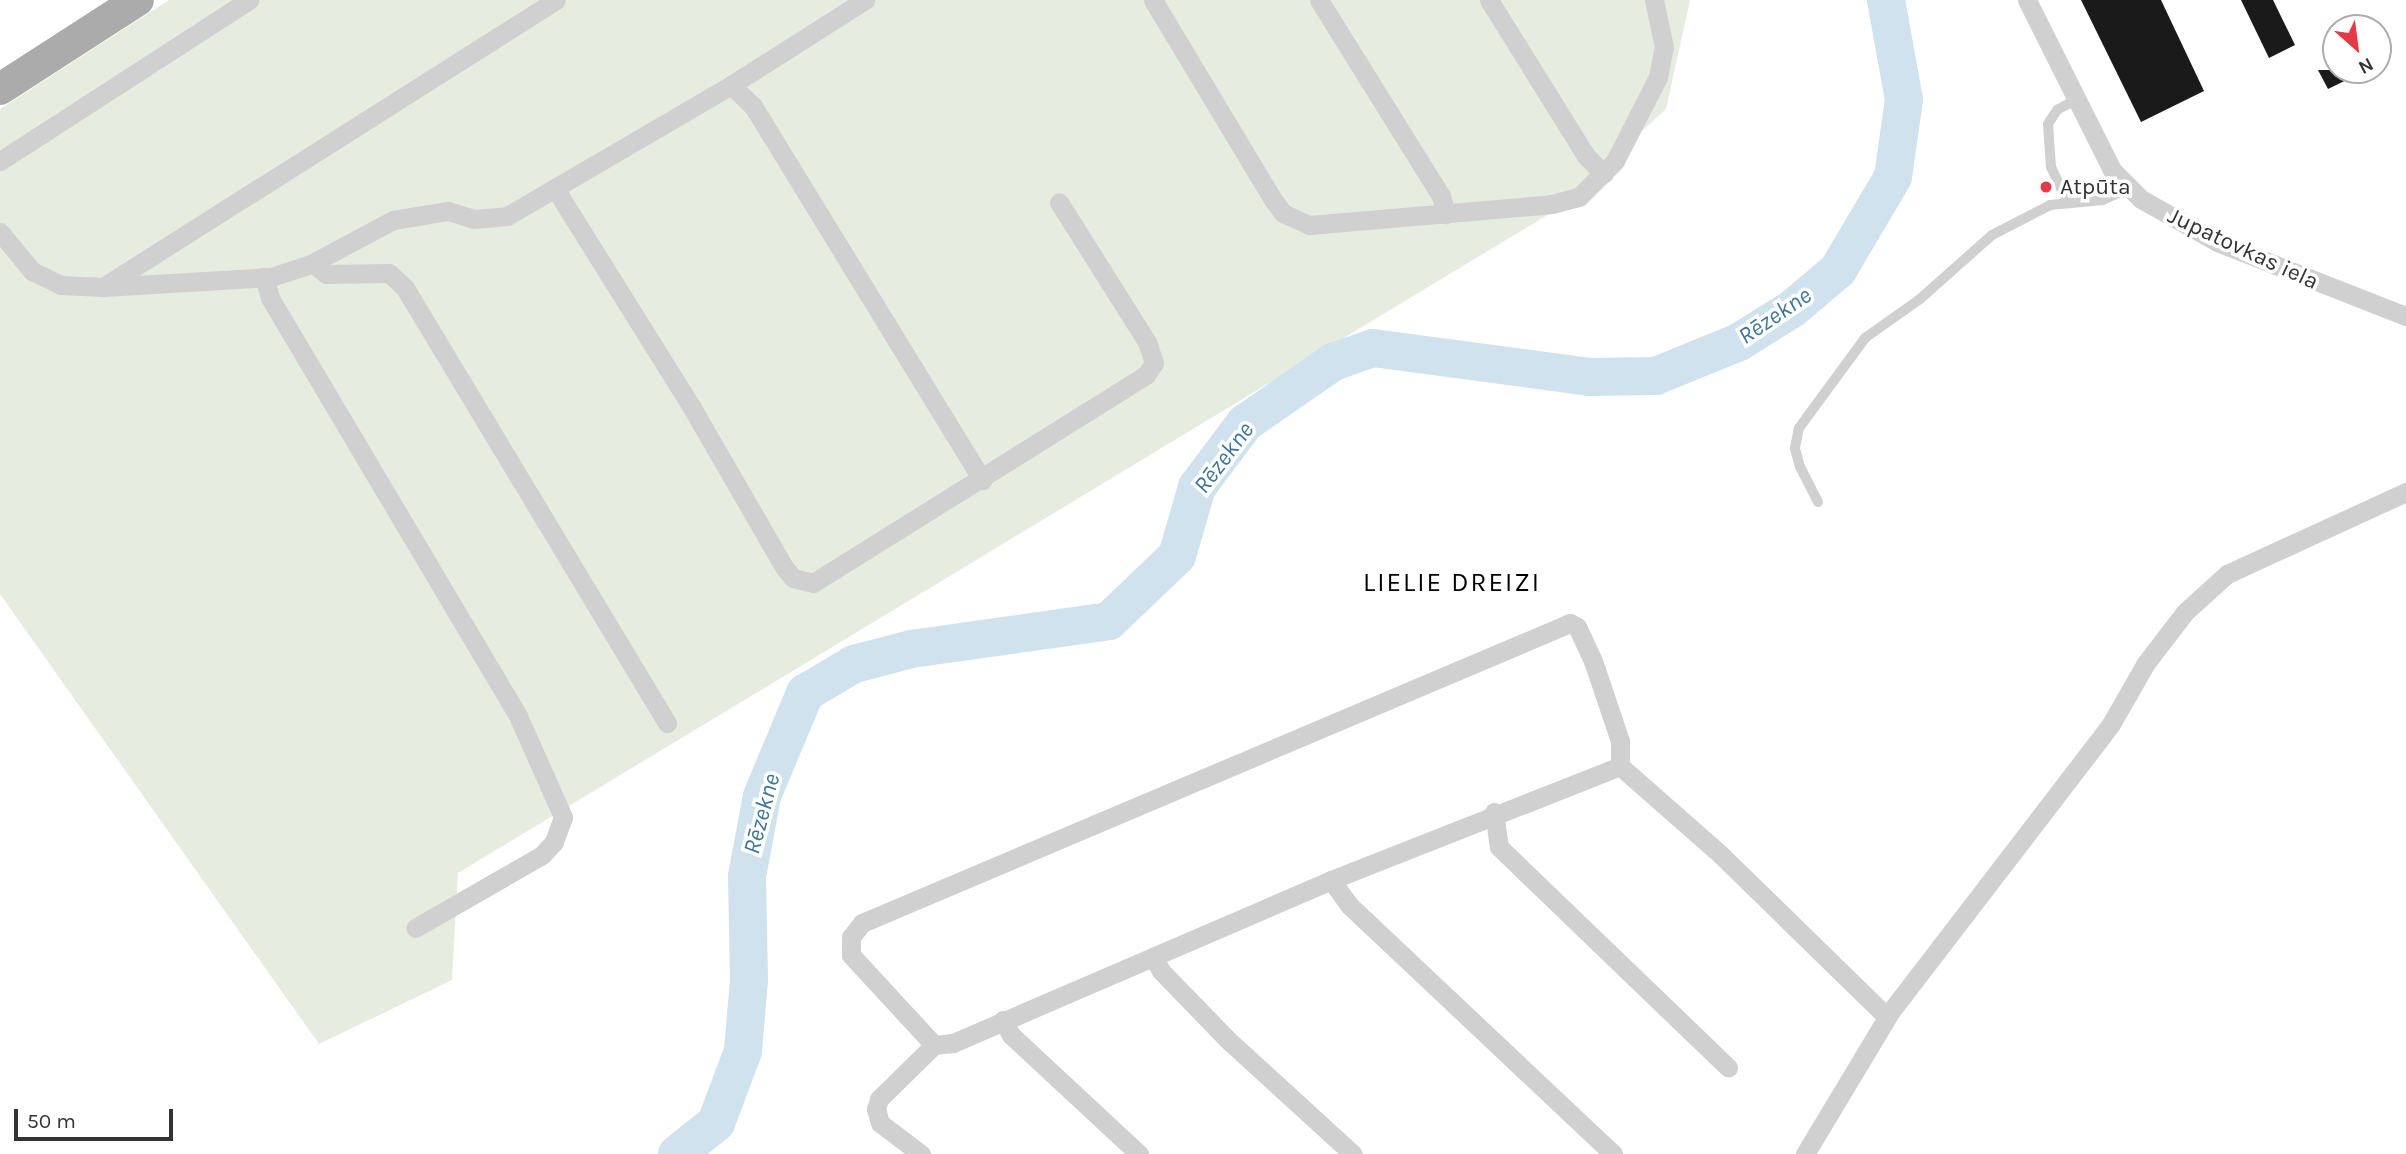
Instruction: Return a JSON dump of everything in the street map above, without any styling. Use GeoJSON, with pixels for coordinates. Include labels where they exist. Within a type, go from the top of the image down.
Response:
{"type":"FeatureCollection","features":[{"type":"Feature","properties":{"kind":"main road"},"geometry":{"type":"LineString","coordinates":[[0,89],[124,4]]}},
{"type":"Feature","properties":{"kind":"street"},"geometry":{"type":"LineString","coordinates":[[0,161],[249,0]]}},
{"type":"Feature","properties":{"kind":"street"},"geometry":{"type":"LineString","coordinates":[[103,287],[556,0]]}},
{"type":"Feature","properties":{"kind":"street"},"geometry":{"type":"LineString","coordinates":[[0,232],[32,271],[61,285],[103,287],[264,277],[313,263],[393,220],[448,211],[474,219],[507,216],[556,190],[731,85],[865,0]]}},
{"type":"Feature","properties":{"kind":"street"},"geometry":{"type":"LineString","coordinates":[[1153,0],[1283,213],[1309,225],[1446,214],[1579,197],[1604,174],[1642,116],[1658,77],[1664,47],[1654,0]]}},
{"type":"Feature","properties":{"kind":"street"},"geometry":{"type":"LineString","coordinates":[[1320,0],[1441,196],[1446,214]]}},
{"type":"Feature","properties":{"kind":"street"},"geometry":{"type":"LineString","coordinates":[[1489,0],[1586,156],[1604,174]]}},
{"type":"Feature","properties":{"kind":"street","name":"Jupatovkas iela"},"geometry":{"type":"LineString","coordinates":[[2027,0],[2112,170],[2129,188],[2172,219],[2217,242],[2406,316]]}},
{"type":"Feature","properties":{"kind":"street"},"geometry":{"type":"LineString","coordinates":[[731,85],[753,106],[982,480]]}},
{"type":"Feature","properties":{"kind":"street"},"geometry":{"type":"LineString","coordinates":[[556,190],[793,578],[813,583],[1131,387],[1154,363],[1147,342],[1059,202]]}},
{"type":"Feature","properties":{"kind":"street"},"geometry":{"type":"LineString","coordinates":[[313,263],[326,274],[389,273],[405,288],[667,723]]}},
{"type":"Feature","properties":{"kind":"street"},"geometry":{"type":"LineString","coordinates":[[264,277],[270,298],[518,716],[563,817],[554,842],[542,855],[415,928]]}},
{"type":"Feature","properties":{"kind":"street"},"geometry":{"type":"LineString","coordinates":[[1805,1154],[1887,1017],[2111,724],[2146,663],[2185,612],[2227,574],[2406,492]]}},
{"type":"Feature","properties":{"kind":"street"},"geometry":{"type":"LineString","coordinates":[[934,1045],[851,955],[851,937],[862,923],[1570,623],[1577,627],[1593,661],[1620,741],[1620,766],[1720,854],[1887,1017]]}},
{"type":"Feature","properties":{"kind":"street"},"geometry":{"type":"LineString","coordinates":[[921,1154],[880,1123],[876,1109],[879,1098],[934,1045],[953,1043],[1494,812],[1620,766]]}},
{"type":"Feature","properties":{"kind":"street"},"geometry":{"type":"LineString","coordinates":[[1494,812],[1499,847],[1728,1067]]}},
{"type":"Feature","properties":{"kind":"street"},"geometry":{"type":"LineString","coordinates":[[1331,880],[1349,905],[1613,1154]]}},
{"type":"Feature","properties":{"kind":"street"},"geometry":{"type":"LineString","coordinates":[[1153,957],[1161,971],[1228,1040],[1353,1154]]}},
{"type":"Feature","properties":{"kind":"street"},"geometry":{"type":"LineString","coordinates":[[1003,1020],[1011,1035],[1139,1154]]}},
{"type":"Feature","properties":{"kind":"lane"},"geometry":{"type":"LineString","coordinates":[[2067,201],[2051,167],[2048,124],[2057,110],[2075,100]]}},
{"type":"Feature","properties":{"kind":"lane"},"geometry":{"type":"LineString","coordinates":[[1818,502],[1795,448],[1799,428],[1865,338],[1920,299],[1992,235],[2050,205],[2067,201],[2103,200],[2129,188]]}},
{"type":"Feature","properties":{"kind":"shaded area"},"geometry":{"type":"Polygon","coordinates":[[[169,0],[1690,0],[1666,109],[1559,208],[458,873],[452,980],[319,1044],[0,594],[0,109],[169,0]]]}},
{"type":"Feature","properties":{"kind":"building"},"geometry":{"type":"Polygon","coordinates":[[[2081,0],[2161,0],[2204,91],[2141,122],[2081,0]]]}},
{"type":"Feature","properties":{"kind":"building"},"geometry":{"type":"Polygon","coordinates":[[[2241,0],[2273,0],[2295,45],[2269,58],[2241,0]]]}},
{"type":"Feature","properties":{"kind":"building"},"geometry":{"type":"Polygon","coordinates":[[[2325,84],[2338,84],[2328,89],[2325,84]]]}},
{"type":"Feature","properties":{"kind":"waterway","name":"Rēzekne"},"geometry":{"type":"LineString","coordinates":[[677,1154],[716,1123],[743,1051],[749,980],[747,876],[762,796],[805,693],[854,664],[911,649],[1109,621],[1177,556],[1197,487],[1245,423],[1333,362],[1373,348],[1591,377],[1656,376],[1739,342],[1792,309],[1838,270],[1893,177],[1904,100],[1886,0]]}},
{"type":"Feature","properties":{"kind":"place","name":"Atpūta"},"geometry":{"type":"Point","coordinates":[2046,187]}},
{"type":"Feature","properties":{"kind":"district","name":"LIELIE DREIZI"},"geometry":{"type":"Point","coordinates":[1452,583]}}]}
